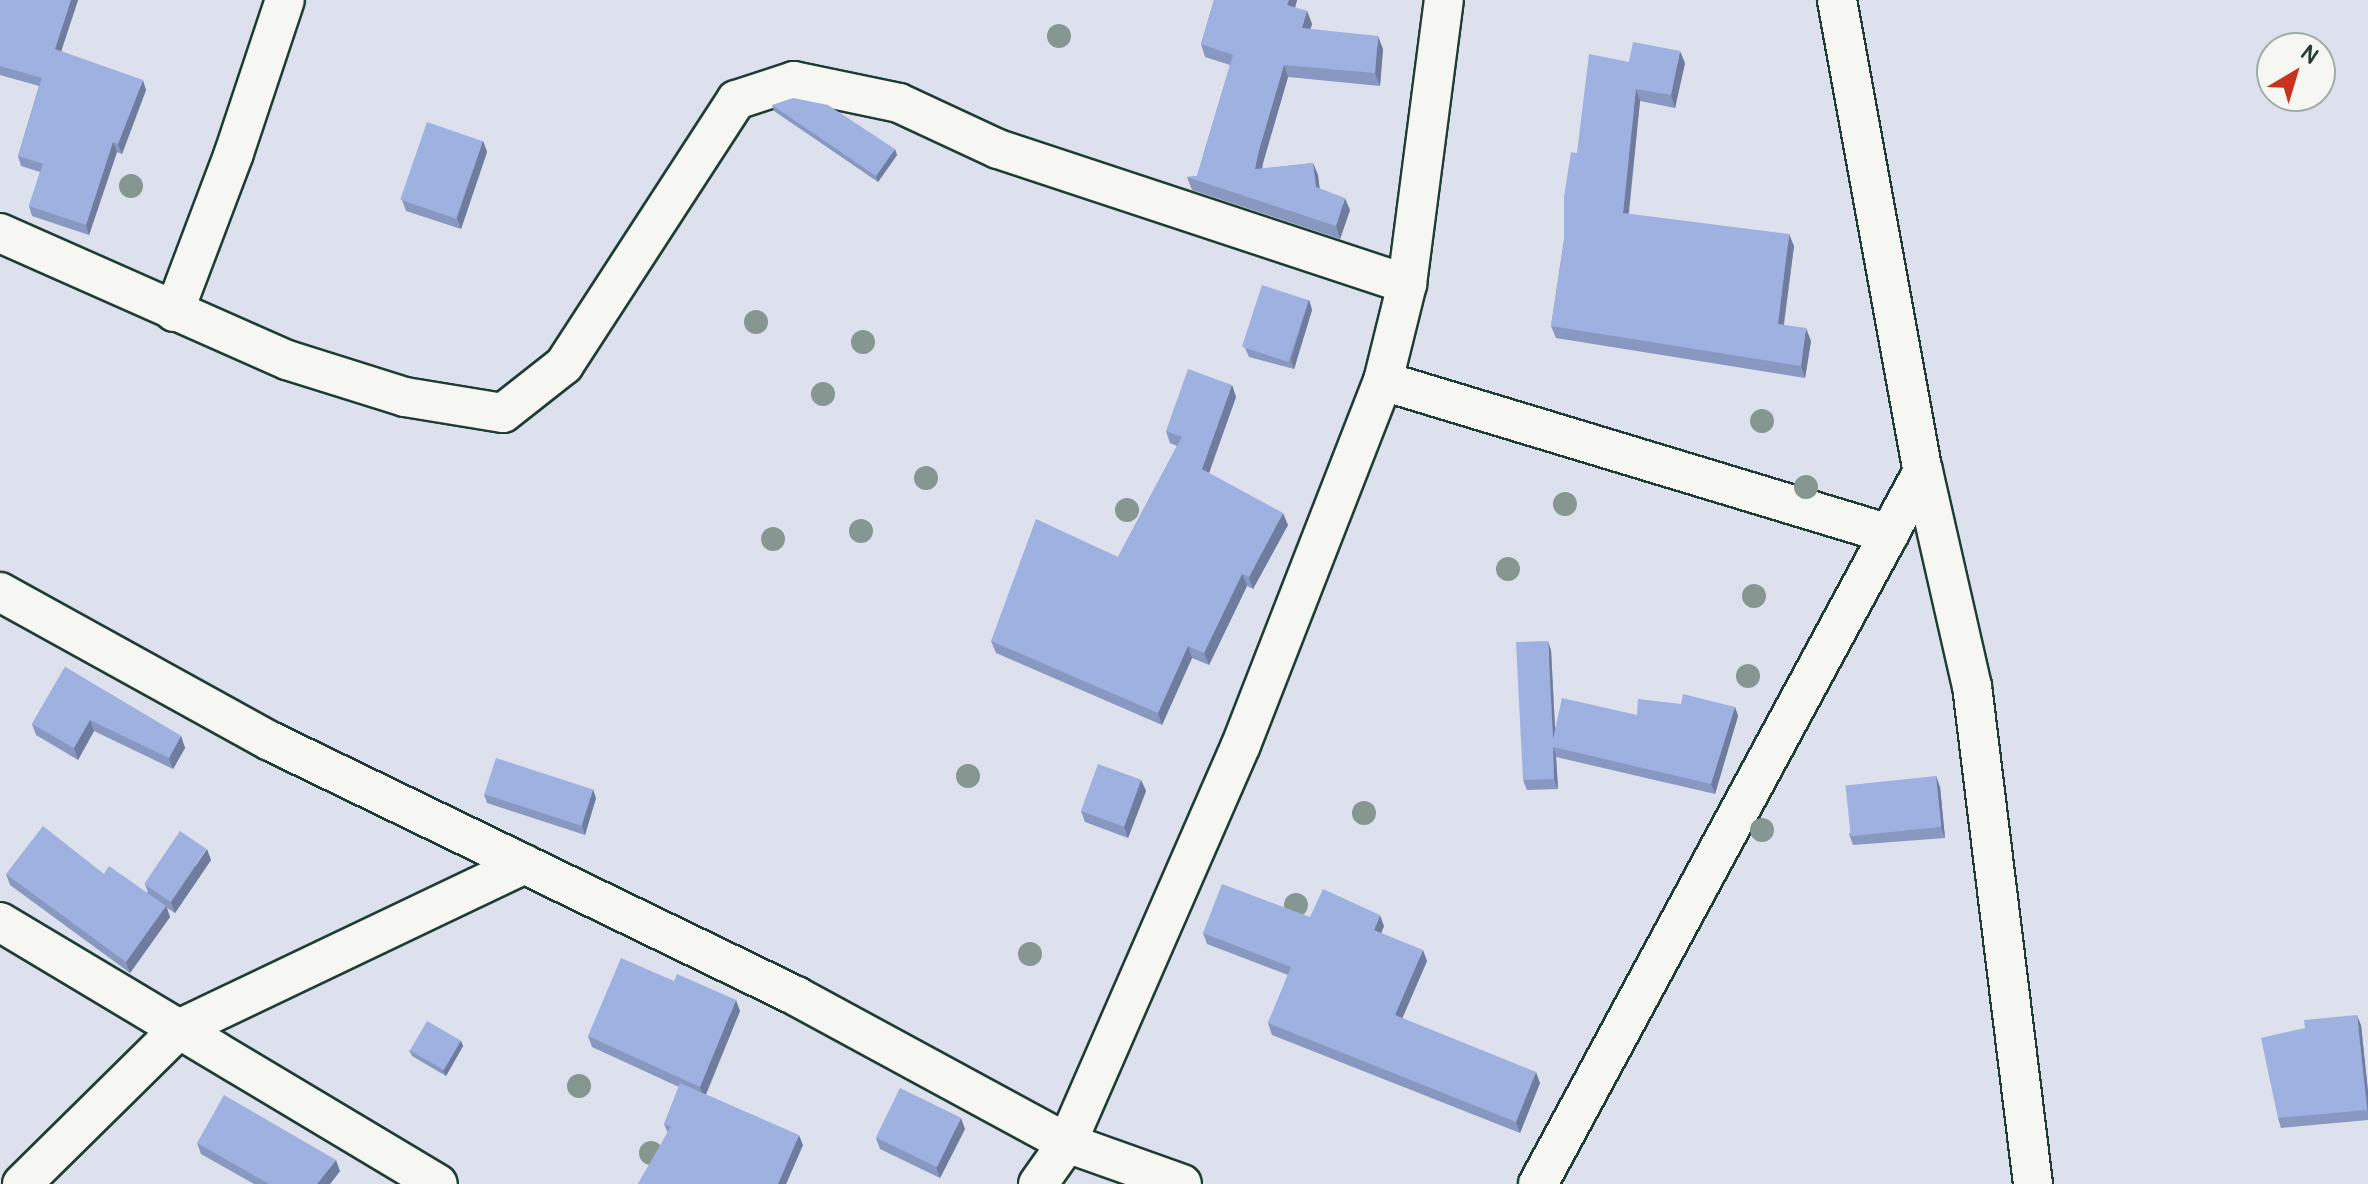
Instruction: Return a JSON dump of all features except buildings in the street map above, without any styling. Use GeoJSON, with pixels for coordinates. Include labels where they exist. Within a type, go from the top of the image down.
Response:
{"type":"FeatureCollection","features":[{"type":"Feature","properties":{"kind":"street"},"geometry":{"type":"LineString","coordinates":[[174,312],[285,0]]}},
{"type":"Feature","properties":{"kind":"street"},"geometry":{"type":"LineString","coordinates":[[1038,1184],[1067,1143],[1241,745],[1383,381],[1407,284],[1444,0]]}},
{"type":"Feature","properties":{"kind":"street"},"geometry":{"type":"LineString","coordinates":[[1837,0],[1923,471],[1972,686],[2033,1184]]}},
{"type":"Feature","properties":{"kind":"street"},"geometry":{"type":"LineString","coordinates":[[0,233],[287,360],[405,397],[503,413],[564,365],[736,100],[794,81],[899,103],[998,149],[1407,284]]}},
{"type":"Feature","properties":{"kind":"street"},"geometry":{"type":"LineString","coordinates":[[1383,381],[1889,534]]}},
{"type":"Feature","properties":{"kind":"street"},"geometry":{"type":"LineString","coordinates":[[1538,1184],[1923,471]]}},
{"type":"Feature","properties":{"kind":"street"},"geometry":{"type":"LineString","coordinates":[[0,592],[270,741],[796,996],[1067,1143],[1182,1184]]}},
{"type":"Feature","properties":{"kind":"street"},"geometry":{"type":"LineString","coordinates":[[22,1184],[179,1029],[525,864]]}},
{"type":"Feature","properties":{"kind":"street"},"geometry":{"type":"LineString","coordinates":[[0,922],[438,1184]]}}]}
